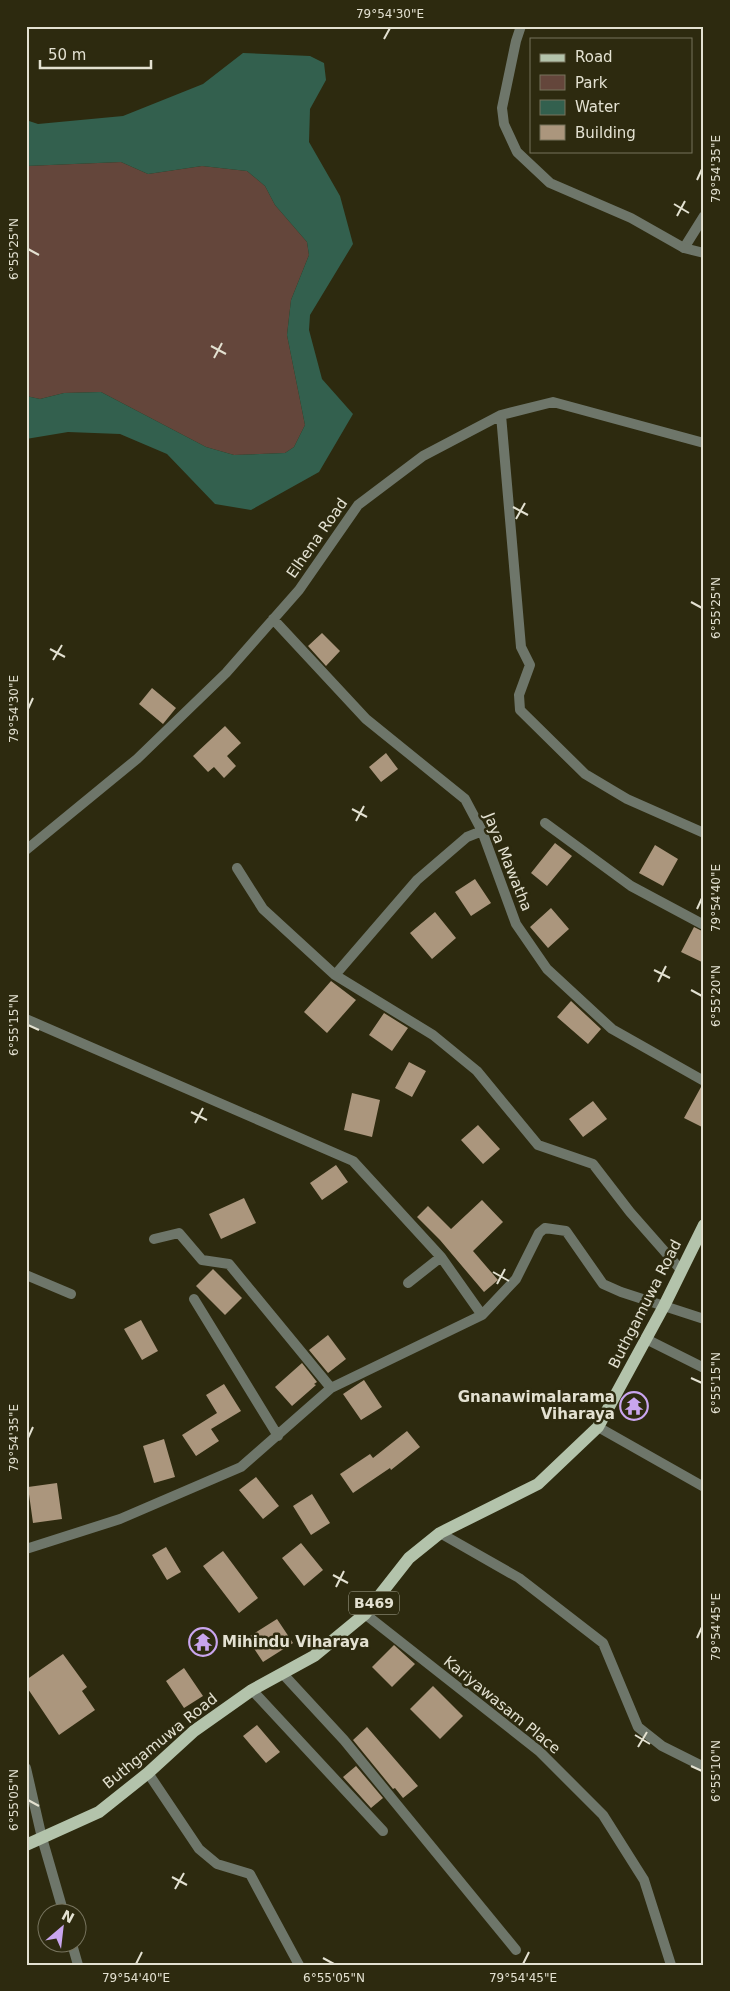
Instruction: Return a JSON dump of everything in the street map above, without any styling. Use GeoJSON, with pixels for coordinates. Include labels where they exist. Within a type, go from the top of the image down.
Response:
{"type":"FeatureCollection","features":[{"type":"Feature","properties":{"kind":"main road","name":"Buthgamuwa Road"},"geometry":{"type":"LineString","coordinates":[[26,1845],[99,1812],[148,1773],[194,1731],[252,1690],[314,1656],[365,1614],[409,1558],[440,1534],[538,1484],[598,1427],[664,1306],[704,1225]]}},
{"type":"Feature","properties":{"kind":"street"},"geometry":{"type":"LineString","coordinates":[[521,26],[502,108],[504,124],[517,152],[550,183],[631,218],[684,248],[704,253]]}},
{"type":"Feature","properties":{"kind":"street"},"geometry":{"type":"LineString","coordinates":[[684,248],[704,216]]}},
{"type":"Feature","properties":{"kind":"street","name":"Elhena Road"},"geometry":{"type":"LineString","coordinates":[[26,850],[137,759],[226,673],[299,590],[358,505],[423,456],[501,415],[552,402],[704,443]]}},
{"type":"Feature","properties":{"kind":"street"},"geometry":{"type":"LineString","coordinates":[[501,415],[521,647],[530,666],[519,695],[520,710],[585,774],[627,799],[704,833]]}},
{"type":"Feature","properties":{"kind":"street","name":"Jaya Mawatha"},"geometry":{"type":"LineString","coordinates":[[273,619],[366,719],[465,798],[482,831],[516,924],[547,969],[612,1029],[704,1081]]}},
{"type":"Feature","properties":{"kind":"street"},"geometry":{"type":"LineString","coordinates":[[545,823],[630,886],[704,924]]}},
{"type":"Feature","properties":{"kind":"street"},"geometry":{"type":"LineString","coordinates":[[336,975],[417,880],[467,837],[482,831]]}},
{"type":"Feature","properties":{"kind":"street"},"geometry":{"type":"LineString","coordinates":[[237,868],[263,909],[336,975],[433,1035],[477,1071],[538,1145],[593,1164],[630,1212],[681,1270]]}},
{"type":"Feature","properties":{"kind":"street"},"geometry":{"type":"LineString","coordinates":[[26,1019],[353,1161],[441,1257],[482,1315]]}},
{"type":"Feature","properties":{"kind":"street"},"geometry":{"type":"LineString","coordinates":[[26,1549],[120,1519],[203,1485],[241,1467],[331,1388],[482,1315],[516,1279],[539,1233],[545,1228],[566,1231],[603,1284],[704,1319]]}},
{"type":"Feature","properties":{"kind":"street"},"geometry":{"type":"LineString","coordinates":[[154,1239],[179,1233],[202,1260],[229,1264],[331,1388]]}},
{"type":"Feature","properties":{"kind":"street"},"geometry":{"type":"LineString","coordinates":[[408,1283],[441,1257]]}},
{"type":"Feature","properties":{"kind":"street"},"geometry":{"type":"LineString","coordinates":[[26,1275],[71,1294]]}},
{"type":"Feature","properties":{"kind":"street"},"geometry":{"type":"LineString","coordinates":[[194,1298],[278,1436]]}},
{"type":"Feature","properties":{"kind":"street"},"geometry":{"type":"LineString","coordinates":[[646,1339],[704,1368]]}},
{"type":"Feature","properties":{"kind":"street"},"geometry":{"type":"LineString","coordinates":[[598,1427],[704,1487]]}},
{"type":"Feature","properties":{"kind":"street"},"geometry":{"type":"LineString","coordinates":[[440,1534],[519,1578],[603,1643],[638,1726],[662,1746],[704,1767]]}},
{"type":"Feature","properties":{"kind":"street","name":"Kariyawasam Place"},"geometry":{"type":"LineString","coordinates":[[365,1614],[539,1751],[604,1816],[644,1880],[671,1965]]}},
{"type":"Feature","properties":{"kind":"street"},"geometry":{"type":"LineString","coordinates":[[283,1674],[344,1740],[516,1950]]}},
{"type":"Feature","properties":{"kind":"street"},"geometry":{"type":"LineString","coordinates":[[252,1690],[384,1831]]}},
{"type":"Feature","properties":{"kind":"street"},"geometry":{"type":"LineString","coordinates":[[26,1768],[42,1838],[61,1904]]}},
{"type":"Feature","properties":{"kind":"street"},"geometry":{"type":"LineString","coordinates":[[148,1773],[199,1849],[217,1864],[250,1874],[299,1965]]}},
{"type":"Feature","properties":{"kind":"green space"},"geometry":{"type":"Polygon","coordinates":[[[121,162],[148,174],[202,166],[247,171],[265,186],[275,205],[307,242],[309,255],[291,300],[287,335],[305,425],[294,447],[285,453],[234,455],[206,447],[101,392],[64,393],[40,399],[26,396],[26,166],[121,162]]]}},
{"type":"Feature","properties":{"kind":"water"},"geometry":{"type":"Polygon","coordinates":[[[243,53],[310,56],[324,63],[326,80],[310,109],[309,142],[340,196],[353,244],[310,315],[309,330],[322,379],[353,414],[319,472],[251,510],[215,504],[167,454],[120,434],[68,432],[26,439],[26,396],[40,399],[64,393],[101,392],[206,447],[234,455],[285,453],[294,447],[305,425],[287,335],[291,300],[309,255],[307,242],[275,205],[265,186],[247,171],[202,166],[148,174],[121,162],[26,166],[26,120],[38,124],[123,116],[203,84],[243,53]]]}},
{"type":"Feature","properties":{"kind":"building"},"geometry":{"type":"Polygon","coordinates":[[[322,633],[340,651],[326,666],[308,646],[322,633]]]}},
{"type":"Feature","properties":{"kind":"building"},"geometry":{"type":"Polygon","coordinates":[[[152,688],[176,708],[163,724],[139,704],[152,688]]]}},
{"type":"Feature","properties":{"kind":"building"},"geometry":{"type":"Polygon","coordinates":[[[225,726],[241,743],[227,756],[236,766],[224,778],[214,767],[208,772],[193,756],[225,726]]]}},
{"type":"Feature","properties":{"kind":"building"},"geometry":{"type":"Polygon","coordinates":[[[386,753],[398,769],[381,782],[369,767],[386,753]]]}},
{"type":"Feature","properties":{"kind":"building"},"geometry":{"type":"Polygon","coordinates":[[[555,843],[572,856],[547,886],[531,873],[555,843]]]}},
{"type":"Feature","properties":{"kind":"building"},"geometry":{"type":"Polygon","coordinates":[[[655,845],[678,859],[663,886],[639,873],[655,845]]]}},
{"type":"Feature","properties":{"kind":"building"},"geometry":{"type":"Polygon","coordinates":[[[475,879],[491,903],[471,916],[455,892],[475,879]]]}},
{"type":"Feature","properties":{"kind":"building"},"geometry":{"type":"Polygon","coordinates":[[[551,908],[569,929],[548,948],[530,927],[551,908]]]}},
{"type":"Feature","properties":{"kind":"building"},"geometry":{"type":"Polygon","coordinates":[[[435,912],[456,938],[432,959],[410,933],[435,912]]]}},
{"type":"Feature","properties":{"kind":"building"},"geometry":{"type":"Polygon","coordinates":[[[694,927],[704,932],[704,963],[681,952],[694,927]]]}},
{"type":"Feature","properties":{"kind":"building"},"geometry":{"type":"Polygon","coordinates":[[[331,981],[356,1000],[327,1033],[304,1012],[331,981]]]}},
{"type":"Feature","properties":{"kind":"building"},"geometry":{"type":"Polygon","coordinates":[[[571,1001],[601,1029],[588,1044],[557,1017],[571,1001]]]}},
{"type":"Feature","properties":{"kind":"building"},"geometry":{"type":"Polygon","coordinates":[[[384,1013],[408,1028],[392,1051],[369,1035],[384,1013]]]}},
{"type":"Feature","properties":{"kind":"building"},"geometry":{"type":"Polygon","coordinates":[[[409,1062],[426,1071],[412,1097],[395,1088],[409,1062]]]}},
{"type":"Feature","properties":{"kind":"building"},"geometry":{"type":"Polygon","coordinates":[[[701,1087],[704,1088],[704,1128],[684,1118],[701,1087]]]}},
{"type":"Feature","properties":{"kind":"building"},"geometry":{"type":"Polygon","coordinates":[[[352,1093],[380,1100],[372,1137],[344,1130],[352,1093]]]}},
{"type":"Feature","properties":{"kind":"building"},"geometry":{"type":"Polygon","coordinates":[[[593,1101],[607,1119],[583,1137],[569,1119],[593,1101]]]}},
{"type":"Feature","properties":{"kind":"building"},"geometry":{"type":"Polygon","coordinates":[[[478,1125],[500,1149],[483,1164],[461,1140],[478,1125]]]}},
{"type":"Feature","properties":{"kind":"building"},"geometry":{"type":"Polygon","coordinates":[[[336,1165],[348,1182],[322,1200],[310,1183],[336,1165]]]}},
{"type":"Feature","properties":{"kind":"building"},"geometry":{"type":"Polygon","coordinates":[[[244,1198],[256,1223],[221,1239],[209,1214],[244,1198]]]}},
{"type":"Feature","properties":{"kind":"building"},"geometry":{"type":"Polygon","coordinates":[[[482,1200],[503,1222],[473,1251],[498,1280],[484,1292],[440,1240],[417,1217],[428,1206],[451,1229],[482,1200]]]}},
{"type":"Feature","properties":{"kind":"building"},"geometry":{"type":"Polygon","coordinates":[[[213,1269],[242,1298],[225,1315],[196,1286],[213,1269]]]}},
{"type":"Feature","properties":{"kind":"building"},"geometry":{"type":"Polygon","coordinates":[[[141,1320],[158,1351],[142,1360],[124,1329],[141,1320]]]}},
{"type":"Feature","properties":{"kind":"building"},"geometry":{"type":"Polygon","coordinates":[[[328,1335],[346,1359],[328,1373],[309,1350],[328,1335]]]}},
{"type":"Feature","properties":{"kind":"building"},"geometry":{"type":"Polygon","coordinates":[[[302,1363],[317,1382],[292,1406],[275,1387],[302,1363]]]}},
{"type":"Feature","properties":{"kind":"building"},"geometry":{"type":"Polygon","coordinates":[[[364,1380],[382,1407],[361,1420],[343,1394],[364,1380]]]}},
{"type":"Feature","properties":{"kind":"building"},"geometry":{"type":"Polygon","coordinates":[[[224,1384],[241,1411],[211,1429],[219,1441],[196,1456],[182,1435],[217,1413],[206,1395],[224,1384]]]}},
{"type":"Feature","properties":{"kind":"building"},"geometry":{"type":"Polygon","coordinates":[[[407,1431],[420,1447],[391,1470],[390,1468],[353,1493],[340,1474],[370,1454],[373,1458],[407,1431]]]}},
{"type":"Feature","properties":{"kind":"building"},"geometry":{"type":"Polygon","coordinates":[[[164,1439],[175,1477],[154,1483],[143,1446],[164,1439]]]}},
{"type":"Feature","properties":{"kind":"building"},"geometry":{"type":"Polygon","coordinates":[[[256,1477],[279,1506],[263,1519],[239,1490],[256,1477]]]}},
{"type":"Feature","properties":{"kind":"building"},"geometry":{"type":"Polygon","coordinates":[[[57,1483],[62,1519],[33,1523],[28,1487],[57,1483]]]}},
{"type":"Feature","properties":{"kind":"building"},"geometry":{"type":"Polygon","coordinates":[[[312,1494],[330,1523],[311,1535],[293,1506],[312,1494]]]}},
{"type":"Feature","properties":{"kind":"building"},"geometry":{"type":"Polygon","coordinates":[[[301,1543],[323,1570],[304,1586],[282,1558],[301,1543]]]}},
{"type":"Feature","properties":{"kind":"building"},"geometry":{"type":"Polygon","coordinates":[[[166,1547],[181,1572],[167,1580],[152,1555],[166,1547]]]}},
{"type":"Feature","properties":{"kind":"building"},"geometry":{"type":"Polygon","coordinates":[[[223,1551],[258,1598],[239,1613],[203,1566],[223,1551]]]}},
{"type":"Feature","properties":{"kind":"building"},"geometry":{"type":"Polygon","coordinates":[[[277,1619],[293,1643],[263,1662],[247,1638],[277,1619]]]}},
{"type":"Feature","properties":{"kind":"building"},"geometry":{"type":"Polygon","coordinates":[[[394,1645],[415,1664],[392,1687],[372,1667],[394,1645]]]}},
{"type":"Feature","properties":{"kind":"building"},"geometry":{"type":"Polygon","coordinates":[[[63,1654],[87,1687],[82,1691],[95,1710],[59,1735],[26,1686],[26,1680],[63,1654]]]}},
{"type":"Feature","properties":{"kind":"building"},"geometry":{"type":"Polygon","coordinates":[[[184,1668],[203,1696],[184,1708],[166,1681],[184,1668]]]}},
{"type":"Feature","properties":{"kind":"building"},"geometry":{"type":"Polygon","coordinates":[[[433,1686],[463,1716],[440,1739],[410,1709],[433,1686]]]}},
{"type":"Feature","properties":{"kind":"building"},"geometry":{"type":"Polygon","coordinates":[[[257,1725],[280,1752],[266,1763],[243,1736],[257,1725]]]}},
{"type":"Feature","properties":{"kind":"building"},"geometry":{"type":"Polygon","coordinates":[[[367,1727],[418,1786],[403,1798],[395,1788],[393,1789],[353,1740],[367,1727]]]}},
{"type":"Feature","properties":{"kind":"building"},"geometry":{"type":"Polygon","coordinates":[[[356,1766],[383,1798],[371,1808],[343,1777],[356,1766]]]}},
{"type":"Feature","properties":{"kind":"place","name":"Gnanawimalarama Viharaya"},"geometry":{"type":"Point","coordinates":[634,1406]}},
{"type":"Feature","properties":{"kind":"place","name":"Mihindu Viharaya"},"geometry":{"type":"Point","coordinates":[203,1642]}}]}
